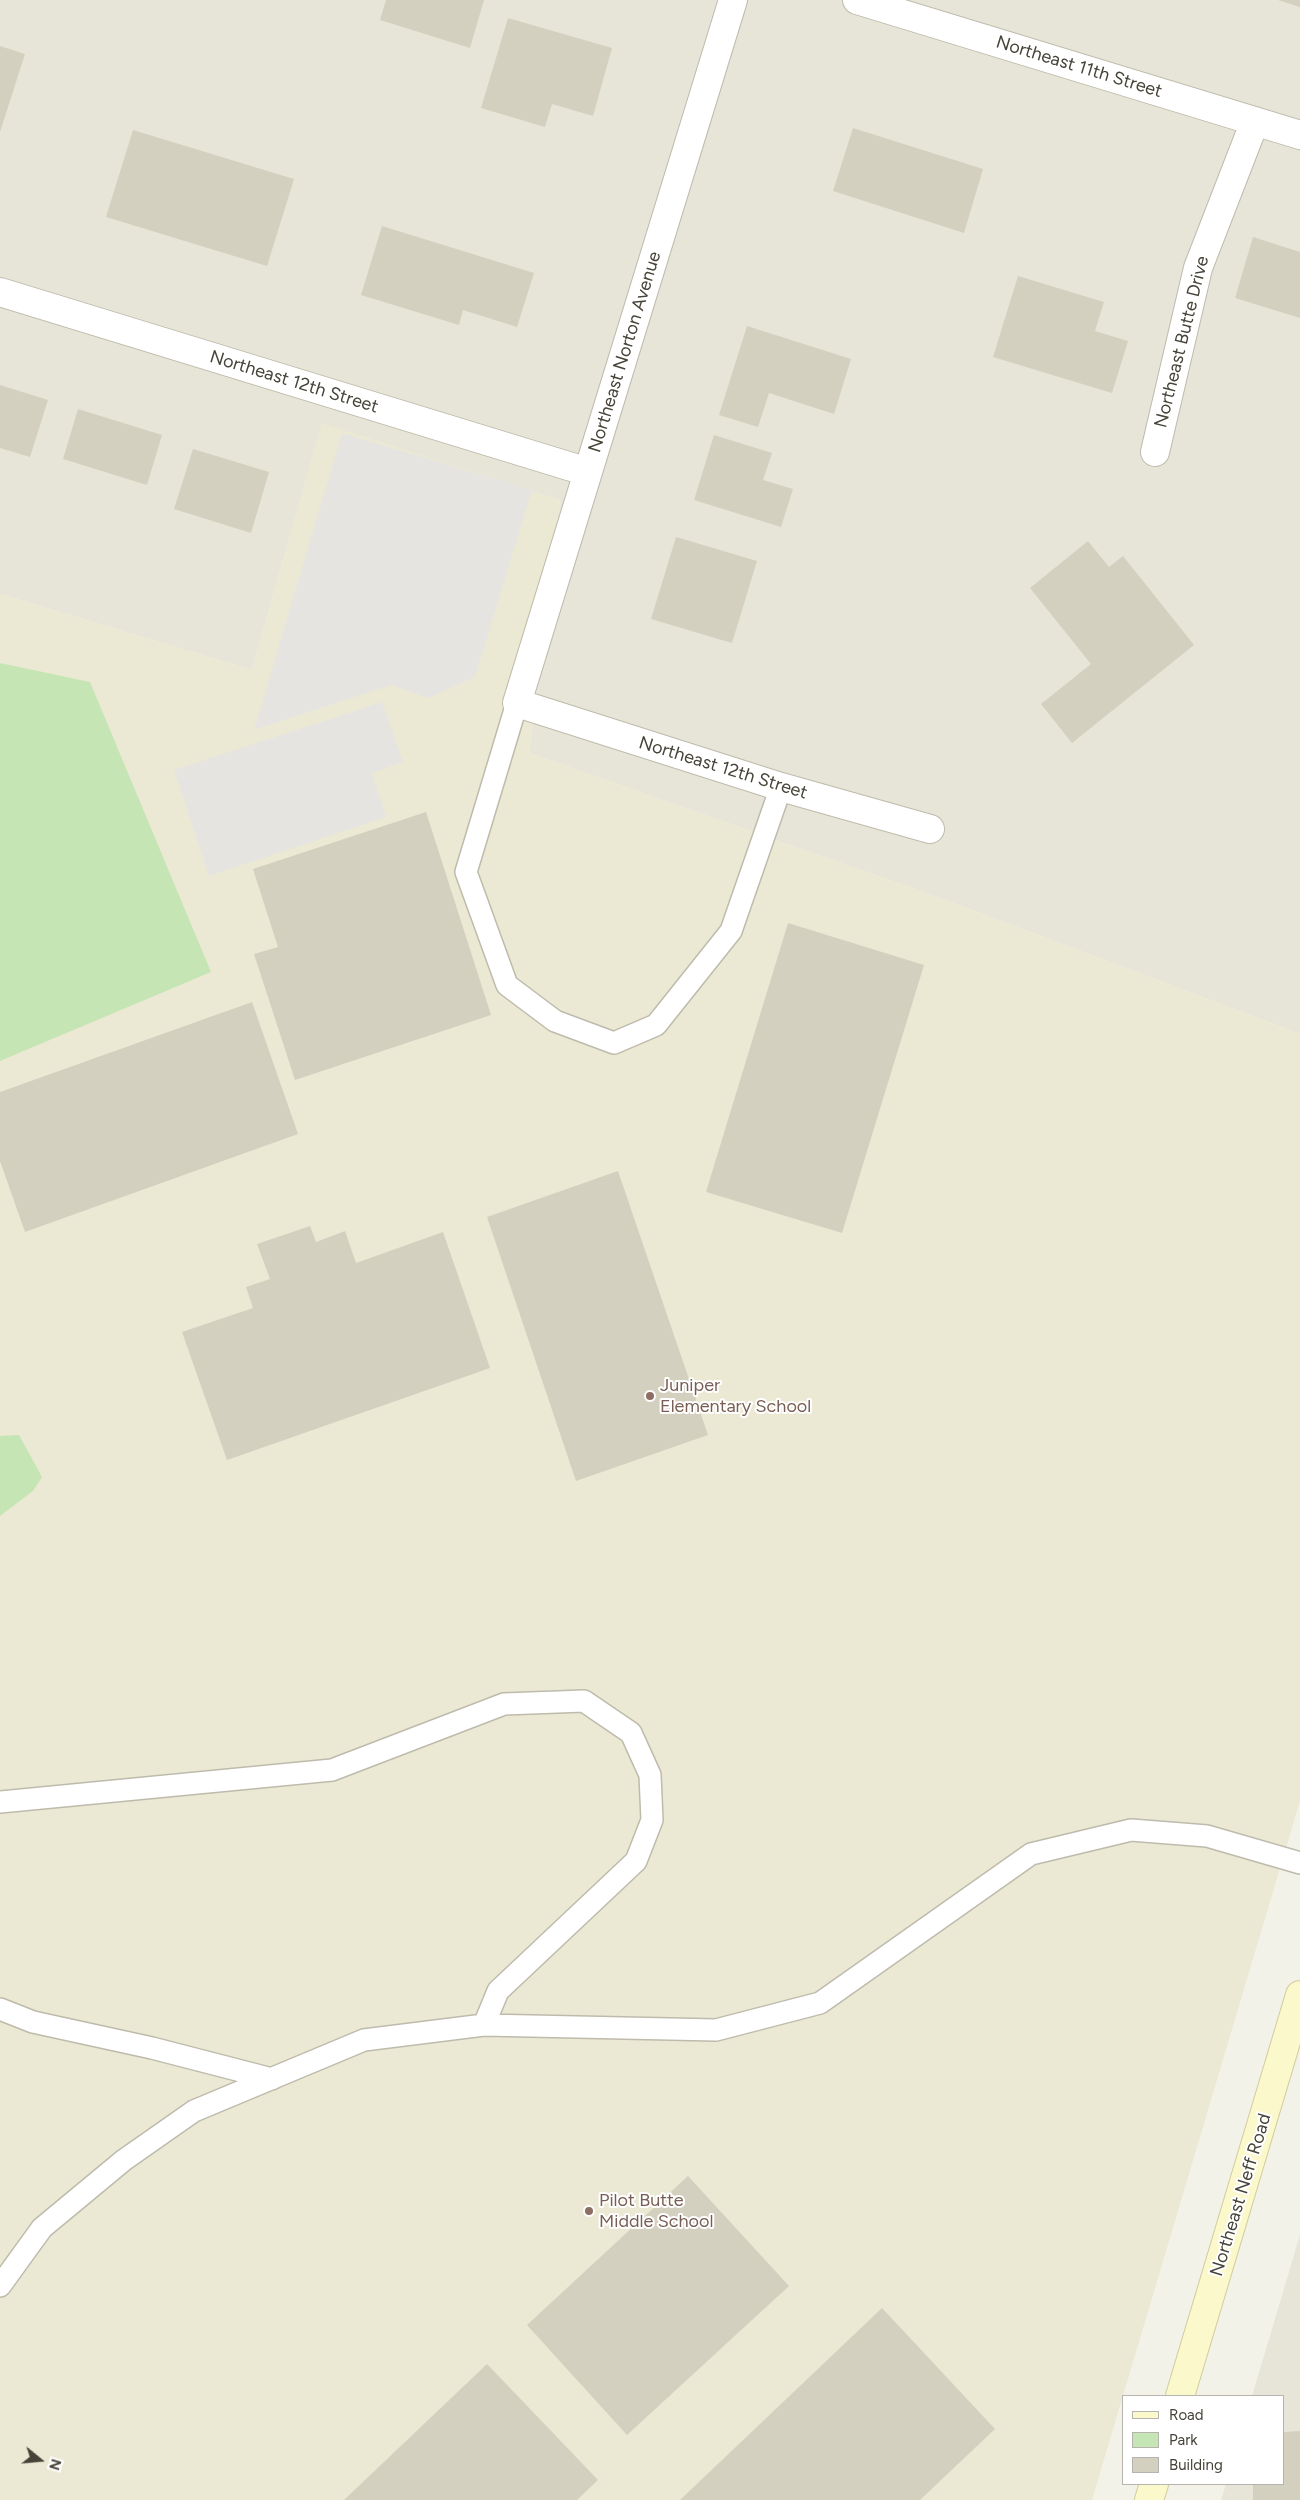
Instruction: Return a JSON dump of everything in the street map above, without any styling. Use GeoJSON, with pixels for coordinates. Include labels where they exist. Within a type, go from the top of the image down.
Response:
{"type":"FeatureCollection","features":[{"type":"Feature","properties":{"kind":"main road","name":"Northeast Neff Road"},"geometry":{"type":"LineString","coordinates":[[1180,2395],[1292,2055],[1300,1995]]}},
{"type":"Feature","properties":{"kind":"main road"},"geometry":{"type":"LineString","coordinates":[[1150,2500],[1154,2485]]}},
{"type":"Feature","properties":{"kind":"street","name":"Northeast Norton Avenue"},"geometry":{"type":"LineString","coordinates":[[517,703],[733,0]]}},
{"type":"Feature","properties":{"kind":"street","name":"Northeast 11th Street"},"geometry":{"type":"LineString","coordinates":[[857,0],[1300,135]]}},
{"type":"Feature","properties":{"kind":"street","name":"Northeast Butte Drive"},"geometry":{"type":"LineString","coordinates":[[1155,452],[1198,268],[1255,121]]}},
{"type":"Feature","properties":{"kind":"street","name":"Northeast 12th Street"},"geometry":{"type":"LineString","coordinates":[[0,292],[588,472]]}},
{"type":"Feature","properties":{"kind":"street","name":"Northeast 12th Street"},"geometry":{"type":"LineString","coordinates":[[517,703],[781,787],[930,829]]}},
{"type":"Feature","properties":{"kind":"lane"},"geometry":{"type":"LineString","coordinates":[[517,703],[466,872],[507,985],[556,1021],[614,1043],[656,1025],[731,931],[781,787]]}},
{"type":"Feature","properties":{"kind":"lane"},"geometry":{"type":"LineString","coordinates":[[0,1802],[332,1770],[504,1704],[584,1701],[631,1733],[650,1775],[652,1820],[636,1861],[498,1991],[484,2025]]}},
{"type":"Feature","properties":{"kind":"lane"},"geometry":{"type":"LineString","coordinates":[[0,2286],[42,2228],[124,2160],[194,2111],[364,2040],[484,2025],[716,2030],[820,2003],[1031,1854],[1131,1830],[1207,1836],[1300,1863]]}},
{"type":"Feature","properties":{"kind":"lane"},"geometry":{"type":"LineString","coordinates":[[0,2009],[33,2022],[152,2048],[272,2079]]}},
{"type":"Feature","properties":{"kind":"shaded area"},"geometry":{"type":"Polygon","coordinates":[[[0,0],[1300,0],[1300,1034],[943,899],[529,753],[560,500],[322,424],[252,670],[0,594],[0,0]]]}},
{"type":"Feature","properties":{"kind":"shaded area","name":"Juniper Elementary School"},"geometry":{"type":"Polygon","coordinates":[[[322,423],[560,500],[529,753],[943,899],[1300,1034],[1300,1801],[1092,2500],[0,2500],[0,594],[252,670],[322,423]]]}},
{"type":"Feature","properties":{"kind":"shaded area"},"geometry":{"type":"Polygon","coordinates":[[[342,433],[532,490],[475,677],[428,698],[391,685],[254,730],[342,433]]]}},
{"type":"Feature","properties":{"kind":"shaded area"},"geometry":{"type":"Polygon","coordinates":[[[382,702],[403,762],[372,773],[386,817],[209,876],[174,770],[382,702]]]}},
{"type":"Feature","properties":{"kind":"shaded area"},"geometry":{"type":"Polygon","coordinates":[[[1300,2235],[1300,2500],[1221,2500],[1226,2485],[1285,2485],[1285,2395],[1252,2395],[1300,2235]]]}},
{"type":"Feature","properties":{"kind":"green space"},"geometry":{"type":"Polygon","coordinates":[[[0,663],[90,682],[211,972],[0,1061],[0,663]]]}},
{"type":"Feature","properties":{"kind":"green space"},"geometry":{"type":"Polygon","coordinates":[[[19,1435],[42,1477],[33,1491],[0,1516],[0,1436],[19,1435]]]}},
{"type":"Feature","properties":{"kind":"building"},"geometry":{"type":"Polygon","coordinates":[[[386,0],[484,0],[470,48],[380,20],[386,0]]]}},
{"type":"Feature","properties":{"kind":"building"},"geometry":{"type":"Polygon","coordinates":[[[1278,0],[1300,0],[1300,7],[1278,0]]]}},
{"type":"Feature","properties":{"kind":"building"},"geometry":{"type":"Polygon","coordinates":[[[508,18],[612,48],[593,116],[552,104],[545,127],[481,108],[508,18]]]}},
{"type":"Feature","properties":{"kind":"building"},"geometry":{"type":"Polygon","coordinates":[[[0,46],[25,54],[0,132],[0,46]]]}},
{"type":"Feature","properties":{"kind":"building"},"geometry":{"type":"Polygon","coordinates":[[[853,128],[983,169],[964,233],[833,191],[853,128]]]}},
{"type":"Feature","properties":{"kind":"building"},"geometry":{"type":"Polygon","coordinates":[[[133,130],[294,179],[267,266],[106,217],[133,130]]]}},
{"type":"Feature","properties":{"kind":"building"},"geometry":{"type":"Polygon","coordinates":[[[382,226],[534,273],[517,327],[463,310],[459,325],[361,295],[382,226]]]}},
{"type":"Feature","properties":{"kind":"building"},"geometry":{"type":"Polygon","coordinates":[[[1253,237],[1300,252],[1300,318],[1235,298],[1253,237]]]}},
{"type":"Feature","properties":{"kind":"building"},"geometry":{"type":"Polygon","coordinates":[[[1018,276],[1104,302],[1095,331],[1128,341],[1112,393],[993,357],[1018,276]]]}},
{"type":"Feature","properties":{"kind":"building"},"geometry":{"type":"Polygon","coordinates":[[[747,326],[851,359],[834,414],[769,393],[758,427],[719,415],[747,326]]]}},
{"type":"Feature","properties":{"kind":"building"},"geometry":{"type":"Polygon","coordinates":[[[0,385],[48,400],[30,457],[0,448],[0,385]]]}},
{"type":"Feature","properties":{"kind":"building"},"geometry":{"type":"Polygon","coordinates":[[[78,409],[162,435],[147,485],[63,459],[78,409]]]}},
{"type":"Feature","properties":{"kind":"building"},"geometry":{"type":"Polygon","coordinates":[[[714,435],[772,453],[763,480],[793,489],[781,527],[694,500],[714,435]]]}},
{"type":"Feature","properties":{"kind":"building"},"geometry":{"type":"Polygon","coordinates":[[[193,449],[269,472],[251,533],[174,509],[193,449]]]}},
{"type":"Feature","properties":{"kind":"building"},"geometry":{"type":"Polygon","coordinates":[[[676,537],[757,561],[732,643],[651,619],[676,537]]]}},
{"type":"Feature","properties":{"kind":"building"},"geometry":{"type":"Polygon","coordinates":[[[1088,541],[1109,567],[1123,556],[1194,645],[1072,743],[1041,704],[1091,664],[1030,588],[1088,541]]]}},
{"type":"Feature","properties":{"kind":"building"},"geometry":{"type":"Polygon","coordinates":[[[426,812],[491,1015],[295,1080],[254,954],[278,947],[253,869],[426,812]]]}},
{"type":"Feature","properties":{"kind":"building"},"geometry":{"type":"Polygon","coordinates":[[[788,923],[924,965],[842,1233],[706,1192],[788,923]]]}},
{"type":"Feature","properties":{"kind":"building"},"geometry":{"type":"Polygon","coordinates":[[[252,1002],[298,1134],[25,1232],[0,1161],[0,1092],[252,1002]]]}},
{"type":"Feature","properties":{"kind":"building"},"geometry":{"type":"Polygon","coordinates":[[[618,1171],[708,1435],[576,1481],[487,1217],[618,1171]]]}},
{"type":"Feature","properties":{"kind":"building"},"geometry":{"type":"Polygon","coordinates":[[[310,1226],[316,1242],[345,1231],[356,1263],[443,1232],[490,1368],[227,1460],[182,1332],[253,1308],[246,1287],[270,1279],[257,1244],[310,1226]]]}},
{"type":"Feature","properties":{"kind":"building"},"geometry":{"type":"Polygon","coordinates":[[[688,2176],[789,2286],[627,2435],[527,2325],[688,2176]]]}},
{"type":"Feature","properties":{"kind":"building"},"geometry":{"type":"Polygon","coordinates":[[[882,2308],[995,2429],[920,2500],[680,2500],[882,2308]]]}},
{"type":"Feature","properties":{"kind":"building"},"geometry":{"type":"Polygon","coordinates":[[[487,2364],[598,2480],[577,2500],[344,2500],[487,2364]]]}},
{"type":"Feature","properties":{"kind":"building"},"geometry":{"type":"Polygon","coordinates":[[[1300,2431],[1300,2500],[1253,2500],[1253,2485],[1285,2485],[1285,2432],[1300,2431]]]}},
{"type":"Feature","properties":{"kind":"place","name":"Juniper Elementary School"},"geometry":{"type":"Point","coordinates":[650,1396]}},
{"type":"Feature","properties":{"kind":"place","name":"Pilot Butte Middle School"},"geometry":{"type":"Point","coordinates":[589,2211]}}]}
